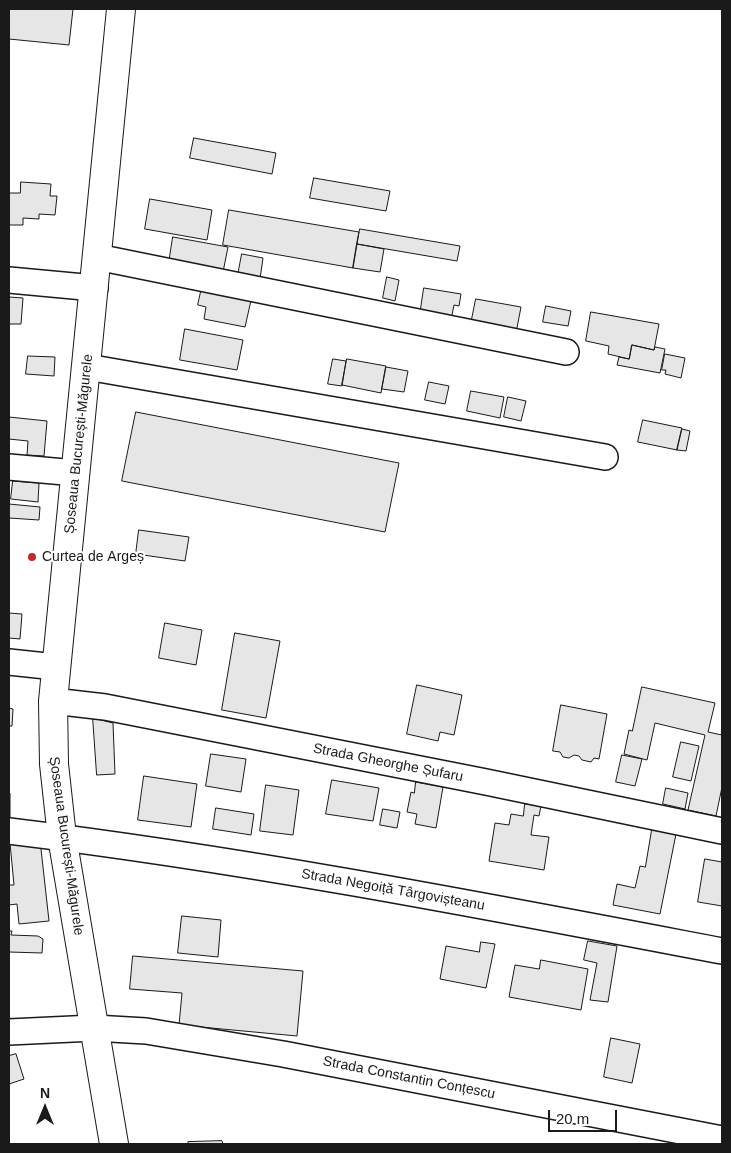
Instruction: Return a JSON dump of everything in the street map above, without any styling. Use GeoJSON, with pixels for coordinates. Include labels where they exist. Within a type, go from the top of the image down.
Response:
{"type":"FeatureCollection","features":[{"type":"Feature","properties":{"kind":"main road","name":"Șoseaua București-Măgurele"},"geometry":{"type":"LineString","coordinates":[[114,1144],[62,837],[54,764],[53,701],[121,9]]}},
{"type":"Feature","properties":{"kind":"street"},"geometry":{"type":"LineString","coordinates":[[97,257],[566,352]]}},
{"type":"Feature","properties":{"kind":"street"},"geometry":{"type":"LineString","coordinates":[[9,280],[95,288]]}},
{"type":"Feature","properties":{"kind":"street"},"geometry":{"type":"LineString","coordinates":[[87,366],[605,457]]}},
{"type":"Feature","properties":{"kind":"street"},"geometry":{"type":"LineString","coordinates":[[9,466],[76,473]]}},
{"type":"Feature","properties":{"kind":"street"},"geometry":{"type":"LineString","coordinates":[[9,662],[56,667]]}},
{"type":"Feature","properties":{"kind":"street","name":"Strada Gheorghe Șufaru"},"geometry":{"type":"LineString","coordinates":[[53,701],[114,709],[486,782],[722,831]]}},
{"type":"Feature","properties":{"kind":"street","name":"Strada Negoiță Târgovișteanu"},"geometry":{"type":"LineString","coordinates":[[9,831],[62,837],[362,884],[722,951]]}},
{"type":"Feature","properties":{"kind":"street","name":"Strada Constantin Conțescu"},"geometry":{"type":"LineString","coordinates":[[9,1032],[94,1028],[146,1031],[283,1054],[722,1139]]}},
{"type":"Feature","properties":{"kind":"building"},"geometry":{"type":"Polygon","coordinates":[[[9,9],[73,9],[69,45],[9,39],[9,9]]]}},
{"type":"Feature","properties":{"kind":"building"},"geometry":{"type":"Polygon","coordinates":[[[194,138],[276,153],[272,174],[190,158],[194,138]]]}},
{"type":"Feature","properties":{"kind":"building"},"geometry":{"type":"Polygon","coordinates":[[[314,178],[390,191],[386,211],[310,198],[314,178]]]}},
{"type":"Feature","properties":{"kind":"building"},"geometry":{"type":"Polygon","coordinates":[[[21,182],[51,184],[50,196],[57,196],[55,215],[39,214],[39,219],[23,218],[23,225],[9,225],[9,193],[20,193],[21,182]]]}},
{"type":"Feature","properties":{"kind":"building"},"geometry":{"type":"Polygon","coordinates":[[[150,199],[212,210],[207,240],[145,229],[150,199]]]}},
{"type":"Feature","properties":{"kind":"building"},"geometry":{"type":"Polygon","coordinates":[[[229,210],[359,232],[353,268],[223,245],[229,210]]]}},
{"type":"Feature","properties":{"kind":"building"},"geometry":{"type":"Polygon","coordinates":[[[360,229],[460,246],[457,261],[357,244],[360,229]]]}},
{"type":"Feature","properties":{"kind":"building"},"geometry":{"type":"Polygon","coordinates":[[[173,237],[228,247],[223,272],[169,263],[173,237]]]}},
{"type":"Feature","properties":{"kind":"building"},"geometry":{"type":"Polygon","coordinates":[[[357,244],[384,249],[380,272],[353,268],[357,244]]]}},
{"type":"Feature","properties":{"kind":"building"},"geometry":{"type":"Polygon","coordinates":[[[242,254],[263,258],[260,279],[238,275],[242,254]]]}},
{"type":"Feature","properties":{"kind":"building"},"geometry":{"type":"Polygon","coordinates":[[[387,277],[399,280],[395,301],[383,298],[387,277]]]}},
{"type":"Feature","properties":{"kind":"building"},"geometry":{"type":"Polygon","coordinates":[[[202,287],[252,296],[245,327],[204,319],[206,307],[198,305],[202,287]]]}},
{"type":"Feature","properties":{"kind":"building"},"geometry":{"type":"Polygon","coordinates":[[[424,288],[461,294],[459,306],[454,305],[451,320],[420,315],[424,288]]]}},
{"type":"Feature","properties":{"kind":"building"},"geometry":{"type":"Polygon","coordinates":[[[9,297],[23,298],[21,324],[9,324],[9,297]]]}},
{"type":"Feature","properties":{"kind":"building"},"geometry":{"type":"Polygon","coordinates":[[[476,299],[521,307],[516,333],[471,324],[476,299]]]}},
{"type":"Feature","properties":{"kind":"building"},"geometry":{"type":"Polygon","coordinates":[[[546,306],[571,311],[568,326],[543,322],[546,306]]]}},
{"type":"Feature","properties":{"kind":"building"},"geometry":{"type":"Polygon","coordinates":[[[591,312],[659,324],[654,350],[632,345],[629,359],[608,354],[609,346],[586,341],[591,312]]]}},
{"type":"Feature","properties":{"kind":"building"},"geometry":{"type":"Polygon","coordinates":[[[185,329],[243,340],[237,370],[180,360],[185,329]]]}},
{"type":"Feature","properties":{"kind":"building"},"geometry":{"type":"Polygon","coordinates":[[[632,345],[654,350],[655,347],[665,349],[660,373],[617,365],[619,357],[629,359],[632,345]]]}},
{"type":"Feature","properties":{"kind":"building"},"geometry":{"type":"Polygon","coordinates":[[[665,354],[685,358],[681,378],[665,374],[666,370],[662,370],[665,354]]]}},
{"type":"Feature","properties":{"kind":"building"},"geometry":{"type":"Polygon","coordinates":[[[28,356],[55,357],[54,376],[26,374],[28,356]]]}},
{"type":"Feature","properties":{"kind":"building"},"geometry":{"type":"Polygon","coordinates":[[[333,359],[346,361],[342,386],[328,384],[333,359]]]}},
{"type":"Feature","properties":{"kind":"building"},"geometry":{"type":"Polygon","coordinates":[[[347,359],[386,366],[381,393],[342,385],[347,359]]]}},
{"type":"Feature","properties":{"kind":"building"},"geometry":{"type":"Polygon","coordinates":[[[386,367],[408,371],[404,392],[382,389],[386,367]]]}},
{"type":"Feature","properties":{"kind":"building"},"geometry":{"type":"Polygon","coordinates":[[[429,382],[449,386],[445,404],[425,400],[429,382]]]}},
{"type":"Feature","properties":{"kind":"building"},"geometry":{"type":"Polygon","coordinates":[[[471,391],[504,397],[500,418],[467,411],[471,391]]]}},
{"type":"Feature","properties":{"kind":"building"},"geometry":{"type":"Polygon","coordinates":[[[508,397],[526,401],[521,421],[504,417],[508,397]]]}},
{"type":"Feature","properties":{"kind":"building"},"geometry":{"type":"Polygon","coordinates":[[[136,412],[399,463],[385,532],[122,481],[136,412]]]}},
{"type":"Feature","properties":{"kind":"building"},"geometry":{"type":"Polygon","coordinates":[[[9,417],[47,421],[44,456],[27,455],[28,441],[9,439],[9,417]]]}},
{"type":"Feature","properties":{"kind":"building"},"geometry":{"type":"Polygon","coordinates":[[[643,420],[682,428],[677,450],[638,442],[643,420]]]}},
{"type":"Feature","properties":{"kind":"building"},"geometry":{"type":"Polygon","coordinates":[[[682,429],[690,431],[686,451],[677,450],[682,429]]]}},
{"type":"Feature","properties":{"kind":"building"},"geometry":{"type":"Polygon","coordinates":[[[13,481],[39,483],[38,502],[11,499],[13,481]]]}},
{"type":"Feature","properties":{"kind":"building"},"geometry":{"type":"Polygon","coordinates":[[[9,504],[40,507],[39,520],[9,518],[9,504]]]}},
{"type":"Feature","properties":{"kind":"building"},"geometry":{"type":"Polygon","coordinates":[[[139,530],[189,537],[185,561],[136,554],[139,530]]]}},
{"type":"Feature","properties":{"kind":"building"},"geometry":{"type":"Polygon","coordinates":[[[9,613],[22,614],[20,639],[9,638],[9,613]]]}},
{"type":"Feature","properties":{"kind":"building"},"geometry":{"type":"Polygon","coordinates":[[[165,623],[202,630],[196,665],[159,658],[165,623]]]}},
{"type":"Feature","properties":{"kind":"building"},"geometry":{"type":"Polygon","coordinates":[[[235,633],[280,641],[266,718],[222,710],[235,633]]]}},
{"type":"Feature","properties":{"kind":"building"},"geometry":{"type":"Polygon","coordinates":[[[417,685],[462,695],[454,735],[440,732],[438,741],[407,734],[417,685]]]}},
{"type":"Feature","properties":{"kind":"building"},"geometry":{"type":"Polygon","coordinates":[[[642,687],[715,703],[708,732],[722,735],[722,787],[716,816],[688,810],[705,735],[655,723],[647,760],[624,754],[629,730],[632,731],[642,687]]]}},
{"type":"Feature","properties":{"kind":"building"},"geometry":{"type":"Polygon","coordinates":[[[561,705],[607,714],[599,759],[594,758],[591,762],[582,760],[579,756],[574,755],[569,758],[563,757],[560,752],[553,751],[561,705]]]}},
{"type":"Feature","properties":{"kind":"building"},"geometry":{"type":"Polygon","coordinates":[[[9,708],[13,709],[12,726],[9,726],[9,708]]]}},
{"type":"Feature","properties":{"kind":"building"},"geometry":{"type":"Polygon","coordinates":[[[93,718],[113,723],[115,774],[97,775],[93,718]]]}},
{"type":"Feature","properties":{"kind":"building"},"geometry":{"type":"Polygon","coordinates":[[[681,742],[699,746],[691,781],[673,777],[681,742]]]}},
{"type":"Feature","properties":{"kind":"building"},"geometry":{"type":"Polygon","coordinates":[[[211,754],[246,759],[241,792],[206,786],[211,754]]]}},
{"type":"Feature","properties":{"kind":"building"},"geometry":{"type":"Polygon","coordinates":[[[622,755],[642,759],[635,786],[616,782],[622,755]]]}},
{"type":"Feature","properties":{"kind":"building"},"geometry":{"type":"Polygon","coordinates":[[[144,776],[197,784],[191,827],[138,820],[144,776]]]}},
{"type":"Feature","properties":{"kind":"building"},"geometry":{"type":"Polygon","coordinates":[[[332,780],[379,788],[373,821],[326,814],[332,780]]]}},
{"type":"Feature","properties":{"kind":"building"},"geometry":{"type":"Polygon","coordinates":[[[416,782],[443,787],[436,828],[415,824],[417,814],[407,812],[411,792],[414,793],[416,782]]]}},
{"type":"Feature","properties":{"kind":"building"},"geometry":{"type":"Polygon","coordinates":[[[266,785],[299,790],[293,835],[260,831],[266,785]]]}},
{"type":"Feature","properties":{"kind":"building"},"geometry":{"type":"Polygon","coordinates":[[[666,788],[688,793],[685,809],[663,804],[666,788]]]}},
{"type":"Feature","properties":{"kind":"building"},"geometry":{"type":"Polygon","coordinates":[[[10,793],[10,818],[9,818],[10,793]]]}},
{"type":"Feature","properties":{"kind":"building"},"geometry":{"type":"Polygon","coordinates":[[[525,804],[541,806],[539,816],[534,815],[531,835],[549,837],[544,870],[489,861],[495,823],[509,825],[511,814],[523,816],[525,804]]]}},
{"type":"Feature","properties":{"kind":"building"},"geometry":{"type":"Polygon","coordinates":[[[216,808],[254,814],[251,835],[213,829],[216,808]]]}},
{"type":"Feature","properties":{"kind":"building"},"geometry":{"type":"Polygon","coordinates":[[[383,809],[400,812],[397,828],[380,825],[383,809]]]}},
{"type":"Feature","properties":{"kind":"building"},"geometry":{"type":"Polygon","coordinates":[[[652,830],[676,834],[660,914],[613,905],[617,884],[635,888],[640,866],[645,867],[652,830]]]}},
{"type":"Feature","properties":{"kind":"building"},"geometry":{"type":"Polygon","coordinates":[[[40,840],[49,921],[19,924],[17,904],[9,905],[9,885],[14,885],[10,843],[40,840]]]}},
{"type":"Feature","properties":{"kind":"building"},"geometry":{"type":"Polygon","coordinates":[[[705,859],[722,862],[722,906],[698,902],[705,859]]]}},
{"type":"Feature","properties":{"kind":"building"},"geometry":{"type":"Polygon","coordinates":[[[182,916],[221,920],[218,957],[178,953],[182,916]]]}},
{"type":"Feature","properties":{"kind":"building"},"geometry":{"type":"Polygon","coordinates":[[[9,931],[12,931],[11,935],[38,936],[43,939],[42,953],[9,952],[9,931]]]}},
{"type":"Feature","properties":{"kind":"building"},"geometry":{"type":"Polygon","coordinates":[[[588,941],[617,946],[608,1002],[590,1000],[597,963],[584,960],[588,941]]]}},
{"type":"Feature","properties":{"kind":"building"},"geometry":{"type":"Polygon","coordinates":[[[481,942],[495,944],[486,988],[440,979],[446,946],[479,952],[481,942]]]}},
{"type":"Feature","properties":{"kind":"building"},"geometry":{"type":"Polygon","coordinates":[[[133,956],[303,971],[297,1036],[179,1025],[182,993],[130,989],[133,956]]]}},
{"type":"Feature","properties":{"kind":"building"},"geometry":{"type":"Polygon","coordinates":[[[541,960],[588,969],[581,1010],[509,997],[515,965],[539,969],[541,960]]]}},
{"type":"Feature","properties":{"kind":"building"},"geometry":{"type":"Polygon","coordinates":[[[611,1038],[640,1044],[632,1083],[604,1077],[611,1038]]]}},
{"type":"Feature","properties":{"kind":"building"},"geometry":{"type":"Polygon","coordinates":[[[16,1054],[24,1079],[9,1084],[9,1056],[16,1054]]]}},
{"type":"Feature","properties":{"kind":"building"},"geometry":{"type":"Polygon","coordinates":[[[222,1141],[223,1144],[188,1144],[188,1142],[222,1141]]]}},
{"type":"Feature","properties":{"kind":"place","name":"Curtea de Argeș"},"geometry":{"type":"Point","coordinates":[32,557]}}]}
